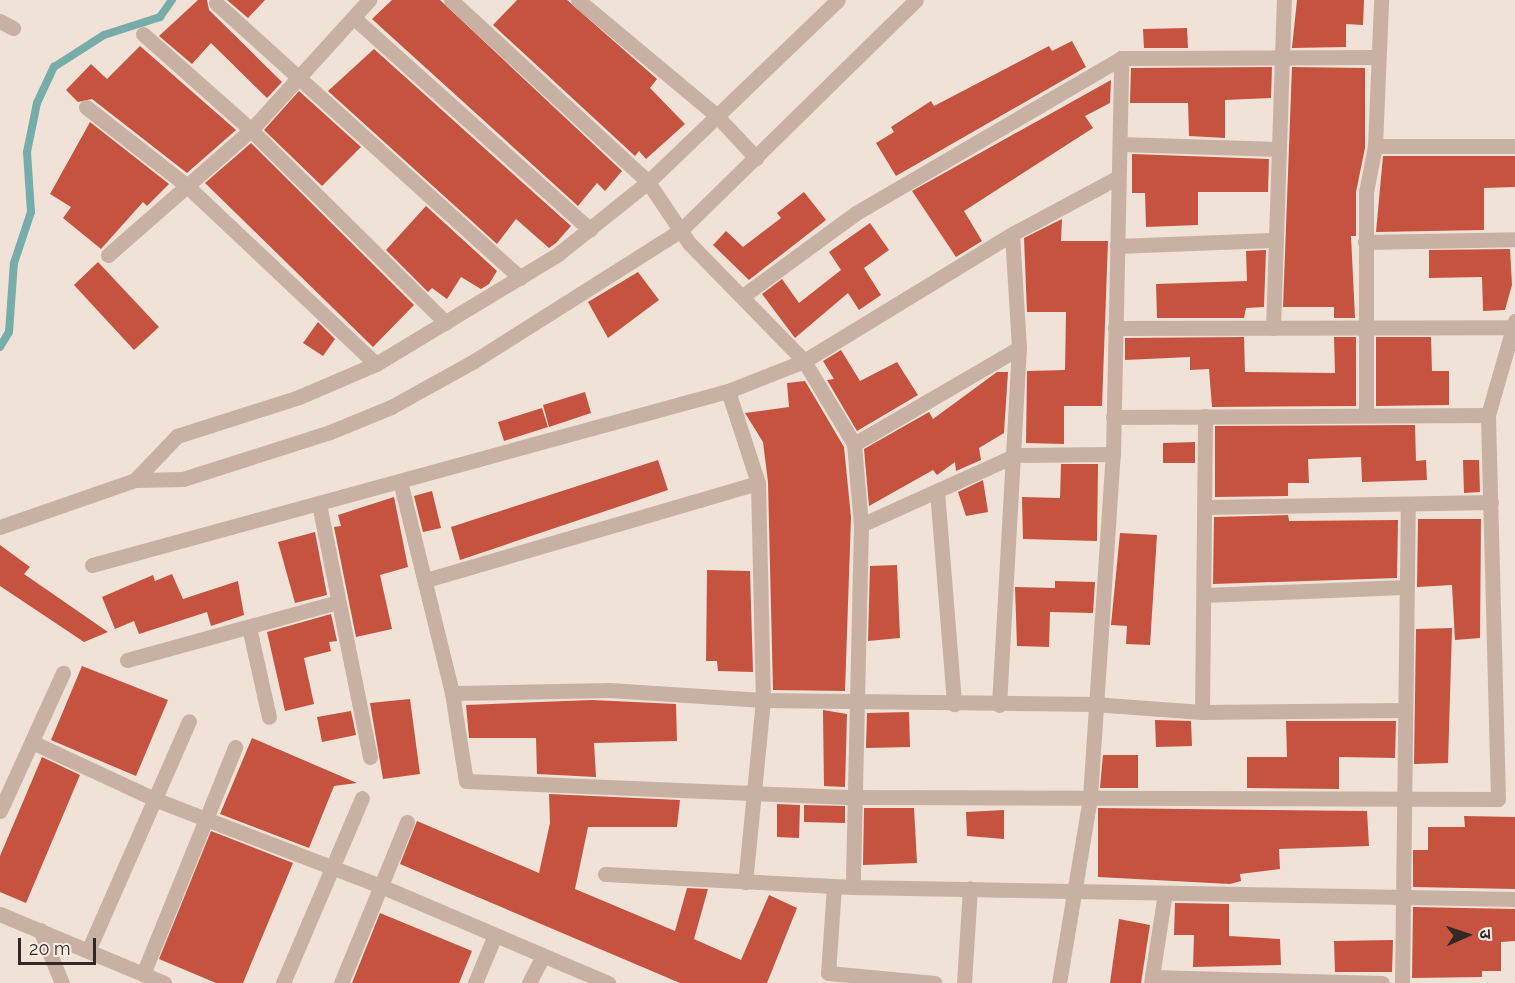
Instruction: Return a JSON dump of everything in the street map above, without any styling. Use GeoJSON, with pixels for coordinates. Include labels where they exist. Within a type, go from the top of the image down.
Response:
{"type":"FeatureCollection","features":[{"type":"Feature","properties":{"kind":"street"},"geometry":{"type":"LineString","coordinates":[[108,255],[251,130],[369,0]]}},
{"type":"Feature","properties":{"kind":"street"},"geometry":{"type":"LineString","coordinates":[[451,0],[648,182],[684,237],[707,262],[744,295],[804,361],[854,444],[861,525],[853,887]]}},
{"type":"Feature","properties":{"kind":"street"},"geometry":{"type":"LineString","coordinates":[[578,0],[716,115],[756,158]]}},
{"type":"Feature","properties":{"kind":"street"},"geometry":{"type":"LineString","coordinates":[[135,480],[177,436],[299,397],[376,364],[520,278],[590,230],[648,182],[838,0]]}},
{"type":"Feature","properties":{"kind":"street"},"geometry":{"type":"LineString","coordinates":[[0,527],[135,480],[183,479],[391,407],[521,333],[684,237],[756,158],[916,0]]}},
{"type":"Feature","properties":{"kind":"street"},"geometry":{"type":"LineString","coordinates":[[1272,328],[1278,55],[1284,0]]}},
{"type":"Feature","properties":{"kind":"street"},"geometry":{"type":"LineString","coordinates":[[1366,413],[1368,328],[1366,192],[1375,146],[1381,0]]}},
{"type":"Feature","properties":{"kind":"street"},"geometry":{"type":"LineString","coordinates":[[216,3],[301,75],[520,278]]}},
{"type":"Feature","properties":{"kind":"street"},"geometry":{"type":"LineString","coordinates":[[354,18],[590,230]]}},
{"type":"Feature","properties":{"kind":"street"},"geometry":{"type":"LineString","coordinates":[[143,34],[251,130],[446,323]]}},
{"type":"Feature","properties":{"kind":"street"},"geometry":{"type":"LineString","coordinates":[[744,295],[856,213],[1121,58],[1278,55],[1378,57]]}},
{"type":"Feature","properties":{"kind":"street"},"geometry":{"type":"LineString","coordinates":[[1059,983],[1078,889],[1090,797],[1093,704],[1113,454],[1121,58]]}},
{"type":"Feature","properties":{"kind":"street"},"geometry":{"type":"LineString","coordinates":[[86,107],[186,185],[376,364]]}},
{"type":"Feature","properties":{"kind":"street"},"geometry":{"type":"LineString","coordinates":[[1120,144],[1276,149]]}},
{"type":"Feature","properties":{"kind":"street"},"geometry":{"type":"LineString","coordinates":[[1375,146],[1515,146]]}},
{"type":"Feature","properties":{"kind":"street"},"geometry":{"type":"LineString","coordinates":[[93,565],[728,391],[804,361],[1012,234],[1117,178]]}},
{"type":"Feature","properties":{"kind":"street"},"geometry":{"type":"LineString","coordinates":[[999,705],[1016,455],[1019,348],[1012,234]]}},
{"type":"Feature","properties":{"kind":"street"},"geometry":{"type":"LineString","coordinates":[[1365,242],[1515,239]]}},
{"type":"Feature","properties":{"kind":"street"},"geometry":{"type":"LineString","coordinates":[[1118,246],[1274,240]]}},
{"type":"Feature","properties":{"kind":"street"},"geometry":{"type":"LineString","coordinates":[[400,481],[452,693],[466,781],[854,797],[1403,801],[1498,799],[1488,415],[1513,324],[1368,328],[1115,328]]}},
{"type":"Feature","properties":{"kind":"street"},"geometry":{"type":"LineString","coordinates":[[854,444],[1019,348]]}},
{"type":"Feature","properties":{"kind":"street"},"geometry":{"type":"LineString","coordinates":[[728,391],[759,483],[763,700],[745,882]]}},
{"type":"Feature","properties":{"kind":"street"},"geometry":{"type":"LineString","coordinates":[[1113,417],[1366,413],[1488,415]]}},
{"type":"Feature","properties":{"kind":"street"},"geometry":{"type":"LineString","coordinates":[[1202,712],[1206,507],[1205,416]]}},
{"type":"Feature","properties":{"kind":"street"},"geometry":{"type":"LineString","coordinates":[[861,525],[1016,455],[1113,454]]}},
{"type":"Feature","properties":{"kind":"street"},"geometry":{"type":"LineString","coordinates":[[426,580],[759,483]]}},
{"type":"Feature","properties":{"kind":"street"},"geometry":{"type":"LineString","coordinates":[[938,491],[954,704]]}},
{"type":"Feature","properties":{"kind":"street"},"geometry":{"type":"LineString","coordinates":[[1206,507],[1491,502]]}},
{"type":"Feature","properties":{"kind":"street"},"geometry":{"type":"LineString","coordinates":[[320,504],[337,602],[370,757]]}},
{"type":"Feature","properties":{"kind":"street"},"geometry":{"type":"LineString","coordinates":[[1402,983],[1404,586],[1408,505]]}},
{"type":"Feature","properties":{"kind":"street"},"geometry":{"type":"LineString","coordinates":[[1205,595],[1404,586]]}},
{"type":"Feature","properties":{"kind":"street"},"geometry":{"type":"LineString","coordinates":[[127,660],[337,602]]}},
{"type":"Feature","properties":{"kind":"street"},"geometry":{"type":"LineString","coordinates":[[249,627],[269,717]]}},
{"type":"Feature","properties":{"kind":"street"},"geometry":{"type":"LineString","coordinates":[[0,811],[63,673]]}},
{"type":"Feature","properties":{"kind":"street"},"geometry":{"type":"LineString","coordinates":[[452,693],[609,690],[763,700],[999,705],[1093,704],[1202,712],[1403,710]]}},
{"type":"Feature","properties":{"kind":"street"},"geometry":{"type":"LineString","coordinates":[[88,951],[189,721]]}},
{"type":"Feature","properties":{"kind":"street"},"geometry":{"type":"LineString","coordinates":[[32,742],[154,800],[207,818],[383,887],[608,983]]}},
{"type":"Feature","properties":{"kind":"street"},"geometry":{"type":"LineString","coordinates":[[142,974],[235,747]]}},
{"type":"Feature","properties":{"kind":"street"},"geometry":{"type":"LineString","coordinates":[[283,983],[330,868],[362,798]]}},
{"type":"Feature","properties":{"kind":"street"},"geometry":{"type":"LineString","coordinates":[[341,983],[383,887],[407,822]]}},
{"type":"Feature","properties":{"kind":"street"},"geometry":{"type":"LineString","coordinates":[[605,874],[853,887],[1078,889],[1403,899],[1515,899]]}},
{"type":"Feature","properties":{"kind":"street"},"geometry":{"type":"LineString","coordinates":[[834,886],[828,973],[935,983]]}},
{"type":"Feature","properties":{"kind":"street"},"geometry":{"type":"LineString","coordinates":[[964,983],[970,888]]}},
{"type":"Feature","properties":{"kind":"street"},"geometry":{"type":"LineString","coordinates":[[1165,893],[1152,980],[1382,983]]}},
{"type":"Feature","properties":{"kind":"street"},"geometry":{"type":"LineString","coordinates":[[0,914],[164,983]]}},
{"type":"Feature","properties":{"kind":"street"},"geometry":{"type":"LineString","coordinates":[[40,930],[62,983]]}},
{"type":"Feature","properties":{"kind":"street"},"geometry":{"type":"LineString","coordinates":[[475,983],[495,935]]}},
{"type":"Feature","properties":{"kind":"street"},"geometry":{"type":"LineString","coordinates":[[530,983],[543,955]]}},
{"type":"Feature","properties":{"kind":"building"},"geometry":{"type":"Polygon","coordinates":[[[198,0],[207,0],[209,10],[282,82],[267,98],[211,43],[192,64],[159,36],[198,0]]]}},
{"type":"Feature","properties":{"kind":"building"},"geometry":{"type":"Polygon","coordinates":[[[227,0],[265,0],[248,18],[227,0]]]}},
{"type":"Feature","properties":{"kind":"building"},"geometry":{"type":"Polygon","coordinates":[[[392,0],[440,0],[622,171],[605,191],[597,183],[578,206],[372,19],[392,0]]]}},
{"type":"Feature","properties":{"kind":"building"},"geometry":{"type":"Polygon","coordinates":[[[517,0],[567,0],[657,79],[650,88],[685,124],[646,159],[639,151],[635,156],[493,25],[517,0]]]}},
{"type":"Feature","properties":{"kind":"building"},"geometry":{"type":"Polygon","coordinates":[[[1297,0],[1364,0],[1363,25],[1346,24],[1346,47],[1292,48],[1297,0]]]}},
{"type":"Feature","properties":{"kind":"building"},"geometry":{"type":"Polygon","coordinates":[[[1187,28],[1188,48],[1144,48],[1143,29],[1187,28]]]}},
{"type":"Feature","properties":{"kind":"building"},"geometry":{"type":"Polygon","coordinates":[[[1072,41],[1086,67],[896,176],[876,143],[894,132],[891,127],[931,101],[934,106],[1049,46],[1052,51],[1072,41]]]}},
{"type":"Feature","properties":{"kind":"building"},"geometry":{"type":"Polygon","coordinates":[[[140,46],[236,130],[187,173],[92,99],[78,102],[66,90],[91,64],[107,79],[140,46]]]}},
{"type":"Feature","properties":{"kind":"building"},"geometry":{"type":"Polygon","coordinates":[[[374,49],[571,226],[556,243],[549,248],[516,219],[497,244],[328,91],[374,49]]]}},
{"type":"Feature","properties":{"kind":"building"},"geometry":{"type":"Polygon","coordinates":[[[1272,67],[1271,98],[1225,100],[1225,138],[1189,136],[1188,103],[1130,103],[1131,68],[1272,67]]]}},
{"type":"Feature","properties":{"kind":"building"},"geometry":{"type":"Polygon","coordinates":[[[1292,67],[1365,68],[1365,148],[1356,192],[1356,236],[1351,236],[1355,318],[1334,318],[1334,307],[1283,307],[1292,67]]]}},
{"type":"Feature","properties":{"kind":"building"},"geometry":{"type":"Polygon","coordinates":[[[1111,80],[1110,103],[1085,116],[1093,128],[964,211],[982,241],[956,257],[912,191],[1111,80]]]}},
{"type":"Feature","properties":{"kind":"building"},"geometry":{"type":"Polygon","coordinates":[[[299,91],[361,147],[322,186],[264,130],[299,91]]]}},
{"type":"Feature","properties":{"kind":"building"},"geometry":{"type":"Polygon","coordinates":[[[90,122],[169,184],[147,206],[143,202],[101,249],[63,218],[71,207],[50,194],[90,122]]]}},
{"type":"Feature","properties":{"kind":"building"},"geometry":{"type":"Polygon","coordinates":[[[251,143],[414,305],[373,347],[205,183],[251,143]]]}},
{"type":"Feature","properties":{"kind":"building"},"geometry":{"type":"Polygon","coordinates":[[[1132,154],[1269,159],[1268,192],[1198,192],[1198,225],[1146,227],[1145,193],[1132,193],[1132,154]]]}},
{"type":"Feature","properties":{"kind":"building"},"geometry":{"type":"Polygon","coordinates":[[[1383,156],[1515,156],[1515,187],[1484,188],[1484,230],[1376,232],[1383,156]]]}},
{"type":"Feature","properties":{"kind":"building"},"geometry":{"type":"Polygon","coordinates":[[[804,192],[826,220],[749,280],[713,245],[726,231],[743,247],[781,218],[777,213],[804,192]]]}},
{"type":"Feature","properties":{"kind":"building"},"geometry":{"type":"Polygon","coordinates":[[[426,206],[497,271],[489,284],[481,289],[461,277],[447,299],[432,288],[428,292],[386,250],[426,206]]]}},
{"type":"Feature","properties":{"kind":"building"},"geometry":{"type":"Polygon","coordinates":[[[1062,219],[1061,241],[1108,241],[1102,406],[1064,406],[1064,444],[1026,443],[1027,371],[1065,370],[1066,312],[1027,312],[1024,238],[1062,219]]]}},
{"type":"Feature","properties":{"kind":"building"},"geometry":{"type":"Polygon","coordinates":[[[870,223],[889,250],[864,268],[881,295],[859,310],[848,293],[795,338],[762,294],[782,279],[799,303],[841,270],[829,252],[870,223]]]}},
{"type":"Feature","properties":{"kind":"building"},"geometry":{"type":"Polygon","coordinates":[[[1510,249],[1512,285],[1505,310],[1483,311],[1482,277],[1429,278],[1429,250],[1510,249]]]}},
{"type":"Feature","properties":{"kind":"building"},"geometry":{"type":"Polygon","coordinates":[[[1266,250],[1264,307],[1246,308],[1244,318],[1157,318],[1156,284],[1247,281],[1246,251],[1266,250]]]}},
{"type":"Feature","properties":{"kind":"building"},"geometry":{"type":"Polygon","coordinates":[[[98,262],[159,327],[134,350],[74,285],[98,262]]]}},
{"type":"Feature","properties":{"kind":"building"},"geometry":{"type":"Polygon","coordinates":[[[638,272],[659,300],[608,338],[588,302],[638,272]]]}},
{"type":"Feature","properties":{"kind":"building"},"geometry":{"type":"Polygon","coordinates":[[[318,322],[335,339],[323,356],[303,343],[318,322]]]}},
{"type":"Feature","properties":{"kind":"building"},"geometry":{"type":"Polygon","coordinates":[[[1244,337],[1245,372],[1335,373],[1334,337],[1356,337],[1356,406],[1212,407],[1209,369],[1190,370],[1190,357],[1125,360],[1125,338],[1244,337]]]}},
{"type":"Feature","properties":{"kind":"building"},"geometry":{"type":"Polygon","coordinates":[[[1376,337],[1431,337],[1432,371],[1449,371],[1449,405],[1376,406],[1376,337]]]}},
{"type":"Feature","properties":{"kind":"building"},"geometry":{"type":"Polygon","coordinates":[[[841,350],[860,381],[897,362],[918,395],[857,431],[827,380],[834,379],[823,361],[841,350]]]}},
{"type":"Feature","properties":{"kind":"building"},"geometry":{"type":"Polygon","coordinates":[[[997,372],[1008,372],[1004,433],[979,448],[981,460],[956,471],[955,462],[937,475],[933,470],[869,506],[864,449],[929,412],[933,419],[997,372]]]}},
{"type":"Feature","properties":{"kind":"building"},"geometry":{"type":"Polygon","coordinates":[[[805,381],[844,447],[851,517],[845,691],[773,690],[768,482],[763,442],[745,413],[789,407],[787,383],[805,381]]]}},
{"type":"Feature","properties":{"kind":"building"},"geometry":{"type":"Polygon","coordinates":[[[585,392],[591,413],[549,427],[543,405],[585,392]]]}},
{"type":"Feature","properties":{"kind":"building"},"geometry":{"type":"Polygon","coordinates":[[[542,408],[548,427],[504,441],[498,422],[542,408]]]}},
{"type":"Feature","properties":{"kind":"building"},"geometry":{"type":"Polygon","coordinates":[[[1415,425],[1416,461],[1426,460],[1427,480],[1362,482],[1361,457],[1308,459],[1309,483],[1288,483],[1288,496],[1215,497],[1215,426],[1415,425]]]}},
{"type":"Feature","properties":{"kind":"building"},"geometry":{"type":"Polygon","coordinates":[[[1195,442],[1195,463],[1163,463],[1163,443],[1195,442]]]}},
{"type":"Feature","properties":{"kind":"building"},"geometry":{"type":"Polygon","coordinates":[[[658,460],[668,490],[460,560],[451,527],[658,460]]]}},
{"type":"Feature","properties":{"kind":"building"},"geometry":{"type":"Polygon","coordinates":[[[1463,460],[1479,460],[1480,492],[1464,493],[1463,460]]]}},
{"type":"Feature","properties":{"kind":"building"},"geometry":{"type":"Polygon","coordinates":[[[1061,464],[1098,464],[1097,541],[1023,539],[1022,497],[1060,498],[1061,464]]]}},
{"type":"Feature","properties":{"kind":"building"},"geometry":{"type":"Polygon","coordinates":[[[983,480],[988,512],[966,516],[958,492],[983,480]]]}},
{"type":"Feature","properties":{"kind":"building"},"geometry":{"type":"Polygon","coordinates":[[[432,491],[441,528],[423,532],[414,496],[432,491]]]}},
{"type":"Feature","properties":{"kind":"building"},"geometry":{"type":"Polygon","coordinates":[[[394,497],[408,567],[380,575],[392,629],[356,637],[334,527],[341,526],[338,515],[394,497]]]}},
{"type":"Feature","properties":{"kind":"building"},"geometry":{"type":"Polygon","coordinates":[[[1288,515],[1289,521],[1398,520],[1397,578],[1213,584],[1214,517],[1288,515]]]}},
{"type":"Feature","properties":{"kind":"building"},"geometry":{"type":"Polygon","coordinates":[[[1418,519],[1481,519],[1480,638],[1455,640],[1452,585],[1417,587],[1418,519]]]}},
{"type":"Feature","properties":{"kind":"building"},"geometry":{"type":"Polygon","coordinates":[[[315,532],[327,595],[295,603],[278,542],[315,532]]]}},
{"type":"Feature","properties":{"kind":"building"},"geometry":{"type":"Polygon","coordinates":[[[1120,533],[1157,535],[1150,645],[1126,644],[1127,626],[1111,625],[1120,533]]]}},
{"type":"Feature","properties":{"kind":"building"},"geometry":{"type":"Polygon","coordinates":[[[0,545],[30,567],[24,574],[108,632],[84,642],[0,586],[0,545]]]}},
{"type":"Feature","properties":{"kind":"building"},"geometry":{"type":"Polygon","coordinates":[[[897,565],[900,638],[868,641],[870,566],[897,565]]]}},
{"type":"Feature","properties":{"kind":"building"},"geometry":{"type":"Polygon","coordinates":[[[707,570],[750,571],[753,672],[718,671],[717,661],[706,661],[707,570]]]}},
{"type":"Feature","properties":{"kind":"building"},"geometry":{"type":"Polygon","coordinates":[[[172,574],[183,599],[238,581],[244,615],[211,626],[207,612],[139,634],[134,621],[115,629],[102,597],[153,575],[155,581],[172,574]]]}},
{"type":"Feature","properties":{"kind":"building"},"geometry":{"type":"Polygon","coordinates":[[[1055,581],[1095,582],[1093,613],[1050,612],[1049,647],[1017,646],[1015,587],[1055,588],[1055,581]]]}},
{"type":"Feature","properties":{"kind":"building"},"geometry":{"type":"Polygon","coordinates":[[[331,614],[337,641],[329,642],[331,651],[304,658],[314,704],[285,711],[267,632],[331,614]]]}},
{"type":"Feature","properties":{"kind":"building"},"geometry":{"type":"Polygon","coordinates":[[[1452,628],[1448,763],[1414,764],[1416,629],[1452,628]]]}},
{"type":"Feature","properties":{"kind":"building"},"geometry":{"type":"Polygon","coordinates":[[[82,666],[168,700],[136,776],[51,740],[82,666]]]}},
{"type":"Feature","properties":{"kind":"building"},"geometry":{"type":"Polygon","coordinates":[[[410,699],[420,774],[383,779],[370,703],[410,699]]]}},
{"type":"Feature","properties":{"kind":"building"},"geometry":{"type":"Polygon","coordinates":[[[592,700],[676,704],[677,741],[594,743],[596,777],[537,774],[536,738],[469,738],[466,705],[592,700]]]}},
{"type":"Feature","properties":{"kind":"building"},"geometry":{"type":"Polygon","coordinates":[[[823,710],[847,714],[845,787],[824,786],[823,710]]]}},
{"type":"Feature","properties":{"kind":"building"},"geometry":{"type":"Polygon","coordinates":[[[351,711],[356,735],[322,742],[317,717],[351,711]]]}},
{"type":"Feature","properties":{"kind":"building"},"geometry":{"type":"Polygon","coordinates":[[[909,712],[910,747],[866,748],[867,713],[909,712]]]}},
{"type":"Feature","properties":{"kind":"building"},"geometry":{"type":"Polygon","coordinates":[[[1155,720],[1191,721],[1192,746],[1156,747],[1155,720]]]}},
{"type":"Feature","properties":{"kind":"building"},"geometry":{"type":"Polygon","coordinates":[[[1286,721],[1396,721],[1395,758],[1339,757],[1339,789],[1247,788],[1247,757],[1287,757],[1286,721]]]}},
{"type":"Feature","properties":{"kind":"building"},"geometry":{"type":"Polygon","coordinates":[[[252,738],[357,783],[334,786],[309,848],[220,814],[252,738]]]}},
{"type":"Feature","properties":{"kind":"building"},"geometry":{"type":"Polygon","coordinates":[[[1103,755],[1138,755],[1138,788],[1100,788],[1103,755]]]}},
{"type":"Feature","properties":{"kind":"building"},"geometry":{"type":"Polygon","coordinates":[[[42,757],[80,775],[26,903],[0,892],[0,856],[42,757]]]}},
{"type":"Feature","properties":{"kind":"building"},"geometry":{"type":"Polygon","coordinates":[[[549,794],[680,800],[677,827],[588,827],[575,889],[675,931],[687,888],[708,889],[694,939],[741,960],[769,895],[797,908],[767,983],[680,983],[400,864],[417,821],[539,873],[550,823],[549,794]]]}},
{"type":"Feature","properties":{"kind":"building"},"geometry":{"type":"Polygon","coordinates":[[[777,804],[800,805],[799,838],[777,837],[777,804]]]}},
{"type":"Feature","properties":{"kind":"building"},"geometry":{"type":"Polygon","coordinates":[[[804,805],[845,806],[845,823],[804,822],[804,805]]]}},
{"type":"Feature","properties":{"kind":"building"},"geometry":{"type":"Polygon","coordinates":[[[864,808],[914,808],[917,863],[863,865],[864,808]]]}},
{"type":"Feature","properties":{"kind":"building"},"geometry":{"type":"Polygon","coordinates":[[[1098,808],[1367,811],[1369,846],[1279,849],[1280,869],[1240,874],[1241,881],[1230,884],[1098,877],[1098,808]]]}},
{"type":"Feature","properties":{"kind":"building"},"geometry":{"type":"Polygon","coordinates":[[[1004,810],[1004,839],[967,836],[966,812],[1004,810]]]}},
{"type":"Feature","properties":{"kind":"building"},"geometry":{"type":"Polygon","coordinates":[[[1464,816],[1515,817],[1515,889],[1413,887],[1413,850],[1428,850],[1428,827],[1465,827],[1464,816]]]}},
{"type":"Feature","properties":{"kind":"building"},"geometry":{"type":"Polygon","coordinates":[[[211,831],[293,863],[243,983],[216,983],[159,959],[211,831]]]}},
{"type":"Feature","properties":{"kind":"building"},"geometry":{"type":"Polygon","coordinates":[[[1175,903],[1229,904],[1229,936],[1280,939],[1281,965],[1193,967],[1194,935],[1174,935],[1175,903]]]}},
{"type":"Feature","properties":{"kind":"building"},"geometry":{"type":"Polygon","coordinates":[[[1413,907],[1515,909],[1515,941],[1501,942],[1501,971],[1482,971],[1482,977],[1412,978],[1413,907]]]}},
{"type":"Feature","properties":{"kind":"building"},"geometry":{"type":"Polygon","coordinates":[[[380,913],[472,951],[459,983],[352,983],[380,913]]]}},
{"type":"Feature","properties":{"kind":"building"},"geometry":{"type":"Polygon","coordinates":[[[1119,919],[1150,925],[1141,983],[1110,983],[1119,919]]]}},
{"type":"Feature","properties":{"kind":"building"},"geometry":{"type":"Polygon","coordinates":[[[1393,940],[1392,972],[1335,972],[1334,941],[1393,940]]]}},
{"type":"Feature","properties":{"kind":"waterway"},"geometry":{"type":"LineString","coordinates":[[0,347],[9,332],[14,263],[31,212],[27,152],[37,103],[54,67],[104,35],[160,17],[172,0]]}}]}
